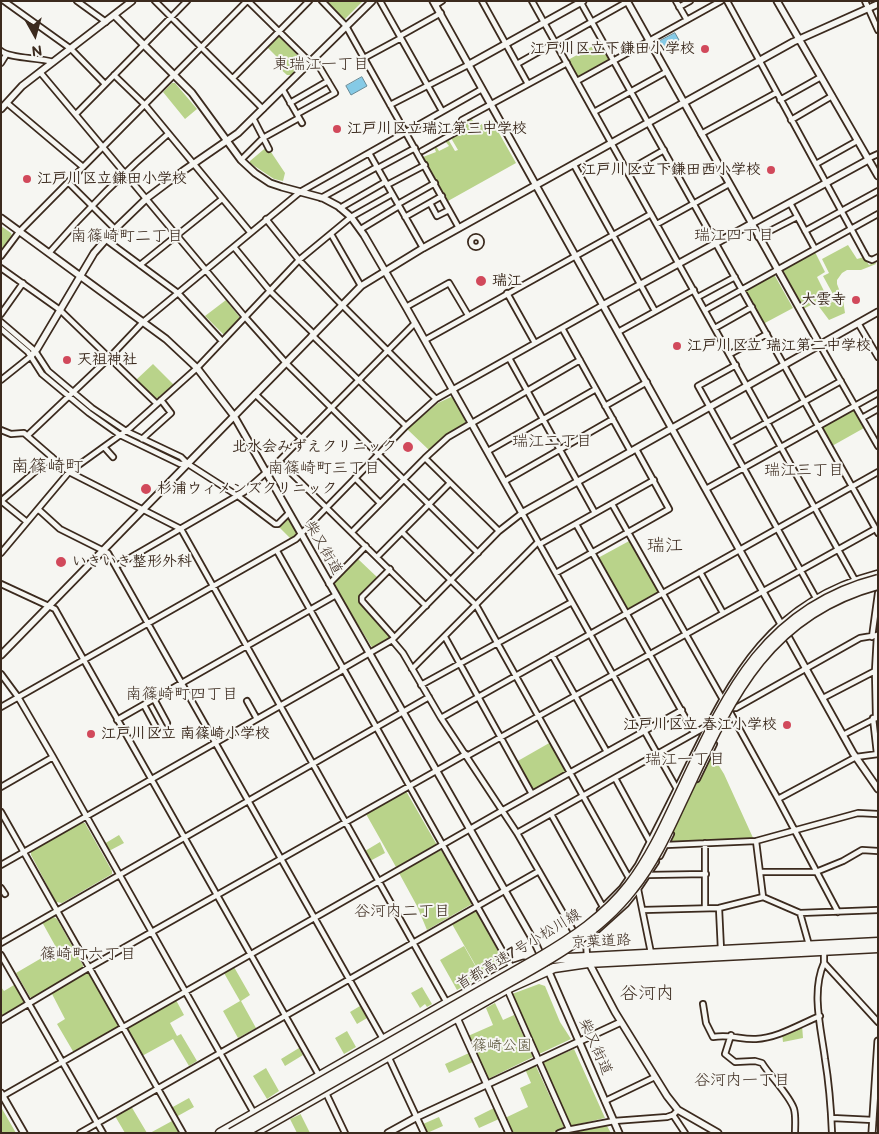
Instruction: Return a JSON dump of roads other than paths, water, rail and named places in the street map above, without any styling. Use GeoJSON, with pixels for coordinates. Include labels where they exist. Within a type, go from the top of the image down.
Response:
{"type":"FeatureCollection","features":[{"type":"Feature","properties":{"kind":"highway","name":"首都高速7号小松川線"},"geometry":{"type":"LineString","coordinates":[[374,1054],[553,949],[580,932],[605,911],[628,886],[648,856],[719,712],[735,684],[754,657],[782,629],[812,607],[840,592],[878,578]]}},
{"type":"Feature","properties":{"kind":"highway","name":"首都高速7号小松川線"},"geometry":{"type":"LineString","coordinates":[[374,1054],[557,954],[584,936],[609,915],[633,889],[653,860],[725,714],[740,687],[759,661],[780,639],[816,611],[842,597],[878,586]]}},
{"type":"Feature","properties":{"kind":"highway","name":"京葉道路"},"geometry":{"type":"LineString","coordinates":[[259,1131],[456,1016],[548,970],[588,960],[651,953],[878,942]]}},
{"type":"Feature","properties":{"kind":"highway","name":"京葉道路"},"geometry":{"type":"LineString","coordinates":[[220,1133],[447,1003],[512,968],[543,960],[588,960],[878,948]]}},
{"type":"Feature","properties":{"kind":"highway"},"geometry":{"type":"LineString","coordinates":[[231,1133],[374,1054]]}},
{"type":"Feature","properties":{"kind":"highway"},"geometry":{"type":"LineString","coordinates":[[244,1133],[374,1054]]}},
{"type":"Feature","properties":{"kind":"street"},"geometry":{"type":"LineString","coordinates":[[4,1],[71,49],[105,84]]}},
{"type":"Feature","properties":{"kind":"street"},"geometry":{"type":"LineString","coordinates":[[77,1],[106,22]]}},
{"type":"Feature","properties":{"kind":"street"},"geometry":{"type":"LineString","coordinates":[[1,109],[22,86],[132,1]]}},
{"type":"Feature","properties":{"kind":"street"},"geometry":{"type":"LineString","coordinates":[[155,1],[263,109]]}},
{"type":"Feature","properties":{"kind":"street"},"geometry":{"type":"LineString","coordinates":[[76,114],[187,1]]}},
{"type":"Feature","properties":{"kind":"street"},"geometry":{"type":"LineString","coordinates":[[1,256],[19,232],[248,1],[312,60],[335,93],[263,138],[241,160]]}},
{"type":"Feature","properties":{"kind":"street"},"geometry":{"type":"LineString","coordinates":[[233,78],[309,1]]}},
{"type":"Feature","properties":{"kind":"street"},"geometry":{"type":"LineString","coordinates":[[322,1],[346,26],[459,228]]}},
{"type":"Feature","properties":{"kind":"street"},"geometry":{"type":"LineString","coordinates":[[1,380],[33,354],[80,276],[105,239],[147,198],[228,142],[254,120],[372,1]]}},
{"type":"Feature","properties":{"kind":"street"},"geometry":{"type":"LineString","coordinates":[[380,1],[442,111]]}},
{"type":"Feature","properties":{"kind":"street"},"geometry":{"type":"LineString","coordinates":[[442,1],[435,3],[468,65],[843,735],[878,789]]}},
{"type":"Feature","properties":{"kind":"street"},"geometry":{"type":"LineString","coordinates":[[482,1],[528,84]]}},
{"type":"Feature","properties":{"kind":"street"},"geometry":{"type":"LineString","coordinates":[[532,1],[855,580]]}},
{"type":"Feature","properties":{"kind":"street"},"geometry":{"type":"LineString","coordinates":[[676,1],[687,20]]}},
{"type":"Feature","properties":{"kind":"street"},"geometry":{"type":"LineString","coordinates":[[679,7],[690,1]]}},
{"type":"Feature","properties":{"kind":"street"},"geometry":{"type":"LineString","coordinates":[[577,81],[721,1]]}},
{"type":"Feature","properties":{"kind":"street"},"geometry":{"type":"LineString","coordinates":[[727,1],[867,258],[872,260],[878,257]]}},
{"type":"Feature","properties":{"kind":"street"},"geometry":{"type":"LineString","coordinates":[[777,1],[878,176]]}},
{"type":"Feature","properties":{"kind":"street"},"geometry":{"type":"LineString","coordinates":[[865,1],[878,30]]}},
{"type":"Feature","properties":{"kind":"street"},"geometry":{"type":"LineString","coordinates":[[1,1020],[90,967],[409,786],[838,549],[876,531],[581,2],[468,65],[390,105]]}},
{"type":"Feature","properties":{"kind":"street"},"geometry":{"type":"LineString","coordinates":[[517,64],[627,2],[758,237],[878,446]]}},
{"type":"Feature","properties":{"kind":"street"},"geometry":{"type":"LineString","coordinates":[[1,655],[286,363],[341,304],[361,286],[423,248],[798,39],[878,4]]}},
{"type":"Feature","properties":{"kind":"street"},"geometry":{"type":"LineString","coordinates":[[364,58],[441,13]]}},
{"type":"Feature","properties":{"kind":"street"},"geometry":{"type":"LineString","coordinates":[[114,16],[192,93],[241,160],[255,173],[270,182],[321,198],[340,208],[352,217],[361,229],[505,481],[677,789]]}},
{"type":"Feature","properties":{"kind":"street"},"geometry":{"type":"LineString","coordinates":[[1,52],[6,55],[53,62]]}},
{"type":"Feature","properties":{"kind":"street"},"geometry":{"type":"LineString","coordinates":[[1,63],[6,55]]}},
{"type":"Feature","properties":{"kind":"street"},"geometry":{"type":"LineString","coordinates":[[422,151],[456,132],[462,120],[567,63]]}},
{"type":"Feature","properties":{"kind":"street"},"geometry":{"type":"LineString","coordinates":[[40,72],[286,363],[478,553]]}},
{"type":"Feature","properties":{"kind":"street"},"geometry":{"type":"LineString","coordinates":[[594,112],[666,72]]}},
{"type":"Feature","properties":{"kind":"street"},"geometry":{"type":"LineString","coordinates":[[114,75],[144,105],[250,232]]}},
{"type":"Feature","properties":{"kind":"street"},"geometry":{"type":"LineString","coordinates":[[780,100],[821,77]]}},
{"type":"Feature","properties":{"kind":"street"},"geometry":{"type":"LineString","coordinates":[[290,102],[328,81]]}},
{"type":"Feature","properties":{"kind":"street"},"geometry":{"type":"LineString","coordinates":[[28,435],[109,358],[143,322],[300,192],[482,89]]}},
{"type":"Feature","properties":{"kind":"street"},"geometry":{"type":"LineString","coordinates":[[283,90],[302,123]]}},
{"type":"Feature","properties":{"kind":"street"},"geometry":{"type":"LineString","coordinates":[[701,134],[776,93]]}},
{"type":"Feature","properties":{"kind":"street"},"geometry":{"type":"LineString","coordinates":[[791,120],[832,96]]}},
{"type":"Feature","properties":{"kind":"street"},"geometry":{"type":"LineString","coordinates":[[6,103],[83,167]]}},
{"type":"Feature","properties":{"kind":"street"},"geometry":{"type":"LineString","coordinates":[[254,120],[269,149]]}},
{"type":"Feature","properties":{"kind":"street"},"geometry":{"type":"LineString","coordinates":[[49,254],[91,205],[168,134]]}},
{"type":"Feature","properties":{"kind":"street"},"geometry":{"type":"LineString","coordinates":[[816,164],[857,141]]}},
{"type":"Feature","properties":{"kind":"street"},"geometry":{"type":"LineString","coordinates":[[321,198],[415,148]]}},
{"type":"Feature","properties":{"kind":"street"},"geometry":{"type":"LineString","coordinates":[[627,171],[664,150]]}},
{"type":"Feature","properties":{"kind":"street"},"geometry":{"type":"LineString","coordinates":[[369,153],[423,248]]}},
{"type":"Feature","properties":{"kind":"street"},"geometry":{"type":"LineString","coordinates":[[1,707],[296,540],[406,426],[436,399],[878,154]]}},
{"type":"Feature","properties":{"kind":"street"},"geometry":{"type":"LineString","coordinates":[[340,208],[424,165]]}},
{"type":"Feature","properties":{"kind":"street"},"geometry":{"type":"LineString","coordinates":[[574,165],[656,311]]}},
{"type":"Feature","properties":{"kind":"street"},"geometry":{"type":"LineString","coordinates":[[68,182],[115,229]]}},
{"type":"Feature","properties":{"kind":"street"},"geometry":{"type":"LineString","coordinates":[[361,229],[435,183]]}},
{"type":"Feature","properties":{"kind":"street"},"geometry":{"type":"LineString","coordinates":[[657,224],[729,184]]}},
{"type":"Feature","properties":{"kind":"street"},"geometry":{"type":"LineString","coordinates":[[805,231],[878,191]]}},
{"type":"Feature","properties":{"kind":"street"},"geometry":{"type":"LineString","coordinates":[[1,553],[69,472],[126,431],[197,368],[300,260],[352,217],[392,194]]}},
{"type":"Feature","properties":{"kind":"street"},"geometry":{"type":"LineString","coordinates":[[405,217],[442,196]]}},
{"type":"Feature","properties":{"kind":"street"},"geometry":{"type":"LineString","coordinates":[[140,265],[222,199]]}},
{"type":"Feature","properties":{"kind":"street"},"geometry":{"type":"LineString","coordinates":[[430,203],[437,216],[449,210]]}},
{"type":"Feature","properties":{"kind":"street"},"geometry":{"type":"LineString","coordinates":[[790,204],[815,249]]}},
{"type":"Feature","properties":{"kind":"street"},"geometry":{"type":"LineString","coordinates":[[425,340],[651,214]]}},
{"type":"Feature","properties":{"kind":"street"},"geometry":{"type":"LineString","coordinates":[[705,310],[878,214]]}},
{"type":"Feature","properties":{"kind":"street"},"geometry":{"type":"LineString","coordinates":[[758,237],[797,217]]}},
{"type":"Feature","properties":{"kind":"street","name":"柴又街道"},"geometry":{"type":"LineString","coordinates":[[1,218],[166,339],[197,368],[234,416],[543,960]]}},
{"type":"Feature","properties":{"kind":"street"},"geometry":{"type":"LineString","coordinates":[[266,219],[300,260],[341,304],[436,399]]}},
{"type":"Feature","properties":{"kind":"street"},"geometry":{"type":"LineString","coordinates":[[331,234],[361,286]]}},
{"type":"Feature","properties":{"kind":"street"},"geometry":{"type":"LineString","coordinates":[[105,239],[178,293],[222,341]]}},
{"type":"Feature","properties":{"kind":"street"},"geometry":{"type":"LineString","coordinates":[[234,246],[270,291],[406,426]]}},
{"type":"Feature","properties":{"kind":"street"},"geometry":{"type":"LineString","coordinates":[[1,268],[60,310],[109,358],[171,413],[142,439]]}},
{"type":"Feature","properties":{"kind":"street"},"geometry":{"type":"LineString","coordinates":[[698,297],[734,277]]}},
{"type":"Feature","properties":{"kind":"street"},"geometry":{"type":"LineString","coordinates":[[1,314],[23,283]]}},
{"type":"Feature","properties":{"kind":"street"},"geometry":{"type":"LineString","coordinates":[[406,307],[449,283],[468,315]]}},
{"type":"Feature","properties":{"kind":"street"},"geometry":{"type":"LineString","coordinates":[[618,332],[694,290]]}},
{"type":"Feature","properties":{"kind":"street"},"geometry":{"type":"LineString","coordinates":[[507,294],[535,343]]}},
{"type":"Feature","properties":{"kind":"street"},"geometry":{"type":"LineString","coordinates":[[715,328],[752,307]]}},
{"type":"Feature","properties":{"kind":"street"},"geometry":{"type":"LineString","coordinates":[[1,865],[343,670],[393,639],[499,532],[522,513],[878,312]]}},
{"type":"Feature","properties":{"kind":"street"},"geometry":{"type":"LineString","coordinates":[[1,322],[70,395],[120,435],[180,464],[188,464]]}},
{"type":"Feature","properties":{"kind":"street"},"geometry":{"type":"LineString","coordinates":[[116,566],[238,496],[279,461],[415,323]]}},
{"type":"Feature","properties":{"kind":"street"},"geometry":{"type":"LineString","coordinates":[[858,323],[878,357]]}},
{"type":"Feature","properties":{"kind":"street"},"geometry":{"type":"LineString","coordinates":[[556,573],[669,509],[654,480],[613,419],[562,328]]}},
{"type":"Feature","properties":{"kind":"street"},"geometry":{"type":"LineString","coordinates":[[1,329],[33,354]]}},
{"type":"Feature","properties":{"kind":"street"},"geometry":{"type":"LineString","coordinates":[[730,354],[767,334]]}},
{"type":"Feature","properties":{"kind":"street"},"geometry":{"type":"LineString","coordinates":[[509,358],[595,513]]}},
{"type":"Feature","properties":{"kind":"street"},"geometry":{"type":"LineString","coordinates":[[352,532],[448,437],[580,360]]}},
{"type":"Feature","properties":{"kind":"street"},"geometry":{"type":"LineString","coordinates":[[736,365],[698,386],[816,598]]}},
{"type":"Feature","properties":{"kind":"street"},"geometry":{"type":"LineString","coordinates":[[730,443],[841,381]]}},
{"type":"Feature","properties":{"kind":"street"},"geometry":{"type":"LineString","coordinates":[[606,406],[646,382]]}},
{"type":"Feature","properties":{"kind":"street"},"geometry":{"type":"LineString","coordinates":[[488,451],[596,390]]}},
{"type":"Feature","properties":{"kind":"street"},"geometry":{"type":"LineString","coordinates":[[706,489],[878,393]]}},
{"type":"Feature","properties":{"kind":"street"},"geometry":{"type":"LineString","coordinates":[[255,394],[301,438]]}},
{"type":"Feature","properties":{"kind":"street"},"geometry":{"type":"LineString","coordinates":[[70,395],[126,431],[182,457],[188,464],[238,496],[274,524],[278,524],[289,513]]}},
{"type":"Feature","properties":{"kind":"street"},"geometry":{"type":"LineString","coordinates":[[862,418],[878,409]]}},
{"type":"Feature","properties":{"kind":"street"},"geometry":{"type":"LineString","coordinates":[[505,481],[613,419]]}},
{"type":"Feature","properties":{"kind":"street"},"geometry":{"type":"LineString","coordinates":[[1,430],[11,434],[24,433],[28,435],[69,472],[181,529],[447,1003]]}},
{"type":"Feature","properties":{"kind":"street"},"geometry":{"type":"LineString","coordinates":[[104,447],[113,457]]}},
{"type":"Feature","properties":{"kind":"street"},"geometry":{"type":"LineString","coordinates":[[27,522],[1,501],[52,457]]}},
{"type":"Feature","properties":{"kind":"street"},"geometry":{"type":"LineString","coordinates":[[425,458],[499,532]]}},
{"type":"Feature","properties":{"kind":"street"},"geometry":{"type":"LineString","coordinates":[[279,461],[390,568],[426,606]]}},
{"type":"Feature","properties":{"kind":"street"},"geometry":{"type":"LineString","coordinates":[[441,718],[878,472]]}},
{"type":"Feature","properties":{"kind":"street"},"geometry":{"type":"LineString","coordinates":[[355,478],[380,503]]}},
{"type":"Feature","properties":{"kind":"street"},"geometry":{"type":"LineString","coordinates":[[412,669],[539,543],[654,480]]}},
{"type":"Feature","properties":{"kind":"street"},"geometry":{"type":"LineString","coordinates":[[377,557],[450,483]]}},
{"type":"Feature","properties":{"kind":"street"},"geometry":{"type":"LineString","coordinates":[[612,504],[722,698]]}},
{"type":"Feature","properties":{"kind":"street"},"geometry":{"type":"LineString","coordinates":[[38,509],[60,528],[104,550],[116,566],[383,1040]]}},
{"type":"Feature","properties":{"kind":"street"},"geometry":{"type":"LineString","coordinates":[[576,524],[694,733]]}},
{"type":"Feature","properties":{"kind":"street"},"geometry":{"type":"LineString","coordinates":[[402,532],[476,605],[629,878]]}},
{"type":"Feature","properties":{"kind":"street"},"geometry":{"type":"LineString","coordinates":[[329,584],[366,546]]}},
{"type":"Feature","properties":{"kind":"street"},"geometry":{"type":"LineString","coordinates":[[276,551],[512,968]]}},
{"type":"Feature","properties":{"kind":"street"},"geometry":{"type":"LineString","coordinates":[[390,568],[362,597],[362,601],[403,653],[441,718],[517,833],[574,932]]}},
{"type":"Feature","properties":{"kind":"street"},"geometry":{"type":"LineString","coordinates":[[700,572],[723,613]]}},
{"type":"Feature","properties":{"kind":"street"},"geometry":{"type":"LineString","coordinates":[[543,960],[556,944],[574,932],[603,907],[629,878],[650,842],[722,698],[748,659],[781,623],[816,598],[855,580],[878,573]]}},
{"type":"Feature","properties":{"kind":"street"},"geometry":{"type":"LineString","coordinates":[[1,584],[55,609],[319,1076],[345,1133]]}},
{"type":"Feature","properties":{"kind":"street"},"geometry":{"type":"LineString","coordinates":[[718,1133],[678,1110],[667,1096],[621,1022],[588,960],[586,940],[613,917],[648,875],[666,845],[731,710],[763,661],[788,636],[819,614],[838,603],[878,586]]}},
{"type":"Feature","properties":{"kind":"street"},"geometry":{"type":"LineString","coordinates":[[778,799],[856,757],[877,754],[875,672],[878,593]]}},
{"type":"Feature","properties":{"kind":"street"},"geometry":{"type":"LineString","coordinates":[[117,720],[336,595]]}},
{"type":"Feature","properties":{"kind":"street"},"geometry":{"type":"LineString","coordinates":[[422,685],[572,602]]}},
{"type":"Feature","properties":{"kind":"street"},"geometry":{"type":"LineString","coordinates":[[731,710],[860,638],[876,636]]}},
{"type":"Feature","properties":{"kind":"street"},"geometry":{"type":"LineString","coordinates":[[445,637],[532,794]]}},
{"type":"Feature","properties":{"kind":"street"},"geometry":{"type":"LineString","coordinates":[[552,654],[607,752]]}},
{"type":"Feature","properties":{"kind":"street"},"geometry":{"type":"LineString","coordinates":[[823,698],[875,672]]}},
{"type":"Feature","properties":{"kind":"street"},"geometry":{"type":"LineString","coordinates":[[1,674],[18,697],[53,757],[255,1113],[259,1131]]}},
{"type":"Feature","properties":{"kind":"street"},"geometry":{"type":"LineString","coordinates":[[1,943],[429,697]]}},
{"type":"Feature","properties":{"kind":"street"},"geometry":{"type":"LineString","coordinates":[[154,699],[167,723]]}},
{"type":"Feature","properties":{"kind":"street"},"geometry":{"type":"LineString","coordinates":[[247,701],[257,719]]}},
{"type":"Feature","properties":{"kind":"street"},"geometry":{"type":"LineString","coordinates":[[144,705],[157,729]]}},
{"type":"Feature","properties":{"kind":"street"},"geometry":{"type":"LineString","coordinates":[[24,1133],[2,1095],[682,710]]}},
{"type":"Feature","properties":{"kind":"street"},"geometry":{"type":"LineString","coordinates":[[731,710],[838,912]]}},
{"type":"Feature","properties":{"kind":"street"},"geometry":{"type":"LineString","coordinates":[[843,735],[876,717]]}},
{"type":"Feature","properties":{"kind":"street"},"geometry":{"type":"LineString","coordinates":[[517,833],[708,725]]}},
{"type":"Feature","properties":{"kind":"street"},"geometry":{"type":"LineString","coordinates":[[1,787],[53,757]]}},
{"type":"Feature","properties":{"kind":"street"},"geometry":{"type":"LineString","coordinates":[[615,778],[650,842]]}},
{"type":"Feature","properties":{"kind":"street"},"geometry":{"type":"LineString","coordinates":[[1,812],[183,1133]]}},
{"type":"Feature","properties":{"kind":"street"},"geometry":{"type":"LineString","coordinates":[[666,845],[756,841],[858,813],[878,814]]}},
{"type":"Feature","properties":{"kind":"street"},"geometry":{"type":"LineString","coordinates":[[552,814],[603,907]]}},
{"type":"Feature","properties":{"kind":"street"},"geometry":{"type":"LineString","coordinates":[[756,841],[763,897]]}},
{"type":"Feature","properties":{"kind":"street"},"geometry":{"type":"LineString","coordinates":[[705,844],[705,908]]}},
{"type":"Feature","properties":{"kind":"street"},"geometry":{"type":"LineString","coordinates":[[760,872],[816,872],[843,861],[862,850],[878,851]]}},
{"type":"Feature","properties":{"kind":"street"},"geometry":{"type":"LineString","coordinates":[[80,1133],[539,871]]}},
{"type":"Feature","properties":{"kind":"street"},"geometry":{"type":"LineString","coordinates":[[648,875],[706,874]]}},
{"type":"Feature","properties":{"kind":"street"},"geometry":{"type":"LineString","coordinates":[[1,888],[5,894]]}},
{"type":"Feature","properties":{"kind":"street"},"geometry":{"type":"LineString","coordinates":[[638,889],[651,953]]}},
{"type":"Feature","properties":{"kind":"street"},"geometry":{"type":"LineString","coordinates":[[643,910],[719,908],[763,897],[800,913],[878,910]]}},
{"type":"Feature","properties":{"kind":"street"},"geometry":{"type":"LineString","coordinates":[[719,908],[721,950]]}},
{"type":"Feature","properties":{"kind":"street"},"geometry":{"type":"LineString","coordinates":[[800,913],[809,945]]}},
{"type":"Feature","properties":{"kind":"street"},"geometry":{"type":"LineString","coordinates":[[824,951],[824,963],[818,975],[817,996],[832,1118],[832,1133]]}},
{"type":"Feature","properties":{"kind":"street"},"geometry":{"type":"LineString","coordinates":[[1,955],[103,1133]]}},
{"type":"Feature","properties":{"kind":"street"},"geometry":{"type":"LineString","coordinates":[[824,963],[878,1022]]}},
{"type":"Feature","properties":{"kind":"street","name":"柴又街道"},"geometry":{"type":"LineString","coordinates":[[548,970],[619,1133]]}},
{"type":"Feature","properties":{"kind":"street"},"geometry":{"type":"LineString","coordinates":[[507,989],[571,1130]]}},
{"type":"Feature","properties":{"kind":"street"},"geometry":{"type":"LineString","coordinates":[[702,1004],[706,1022],[713,1037],[731,1035],[758,1039],[776,1035],[820,1016]]}},
{"type":"Feature","properties":{"kind":"street"},"geometry":{"type":"LineString","coordinates":[[456,1016],[509,1133]]}},
{"type":"Feature","properties":{"kind":"street"},"geometry":{"type":"LineString","coordinates":[[388,1133],[417,1117],[621,1022]]}},
{"type":"Feature","properties":{"kind":"street"},"geometry":{"type":"LineString","coordinates":[[731,1035],[726,1054],[735,1062],[755,1061],[762,1063],[794,1108],[795,1133]]}},
{"type":"Feature","properties":{"kind":"street"},"geometry":{"type":"LineString","coordinates":[[872,1133],[878,1041]]}},
{"type":"Feature","properties":{"kind":"street"},"geometry":{"type":"LineString","coordinates":[[388,1056],[424,1133]]}},
{"type":"Feature","properties":{"kind":"street"},"geometry":{"type":"LineString","coordinates":[[605,1101],[655,1077]]}},
{"type":"Feature","properties":{"kind":"street"},"geometry":{"type":"LineString","coordinates":[[559,1133],[614,1122],[667,1117],[673,1115],[678,1110]]}},
{"type":"Feature","properties":{"kind":"street"},"geometry":{"type":"LineString","coordinates":[[673,1115],[685,1133]]}},
{"type":"Feature","properties":{"kind":"street"},"geometry":{"type":"LineString","coordinates":[[832,1118],[872,1120]]}},
{"type":"Feature","properties":{"kind":"water"},"geometry":{"type":"Polygon","coordinates":[[[675,33],[679,40],[662,49],[658,42],[675,33]]]}},
{"type":"Feature","properties":{"kind":"water"},"geometry":{"type":"Polygon","coordinates":[[[362,77],[367,86],[351,95],[346,86],[362,77]]]}},
{"type":"Feature","properties":{"kind":"waterway"},"geometry":{"type":"LineString","coordinates":[[1,326],[28,349]]}},
{"type":"Feature","properties":{"kind":"waterway"},"geometry":{"type":"LineString","coordinates":[[34,357],[43,370],[69,393]]}},
{"type":"Feature","properties":{"kind":"waterway"},"geometry":{"type":"LineString","coordinates":[[72,395],[88,409]]}},
{"type":"Feature","properties":{"kind":"waterway"},"geometry":{"type":"LineString","coordinates":[[93,413],[121,431]]}},
{"type":"Feature","properties":{"kind":"waterway"},"geometry":{"type":"LineString","coordinates":[[134,437],[180,460]]}},
{"type":"Feature","properties":{"kind":"place","name":"江戸川区立下鎌田小学校"},"geometry":{"type":"Point","coordinates":[705,49]}},
{"type":"Feature","properties":{"kind":"place","name":"江戸川区立瑞江第三中学校"},"geometry":{"type":"Point","coordinates":[337,129]}},
{"type":"Feature","properties":{"kind":"place","name":"江戸川区立下鎌田西小学校"},"geometry":{"type":"Point","coordinates":[771,170]}},
{"type":"Feature","properties":{"kind":"place","name":"江戸川区立鎌田小学校"},"geometry":{"type":"Point","coordinates":[27,179]}},
{"type":"Feature","properties":{"kind":"place","name":"瑞江"},"geometry":{"type":"Point","coordinates":[481,281]}},
{"type":"Feature","properties":{"kind":"place","name":"大雲寺"},"geometry":{"type":"Point","coordinates":[856,300]}},
{"type":"Feature","properties":{"kind":"place","name":"江戸川区立 瑞江第二中学校"},"geometry":{"type":"Point","coordinates":[677,346]}},
{"type":"Feature","properties":{"kind":"place","name":"天祖神社"},"geometry":{"type":"Point","coordinates":[67,360]}},
{"type":"Feature","properties":{"kind":"place","name":"北水会みずえクリニック"},"geometry":{"type":"Point","coordinates":[408,447]}},
{"type":"Feature","properties":{"kind":"place","name":"杉浦ウィメンズクリニック"},"geometry":{"type":"Point","coordinates":[146,489]}},
{"type":"Feature","properties":{"kind":"place","name":"いきいき整形外科"},"geometry":{"type":"Point","coordinates":[61,562]}},
{"type":"Feature","properties":{"kind":"place","name":"江戸川区立 春江小学校"},"geometry":{"type":"Point","coordinates":[787,725]}},
{"type":"Feature","properties":{"kind":"place","name":"江戸川区立 南篠崎小学校"},"geometry":{"type":"Point","coordinates":[91,734]}},
{"type":"Feature","properties":{"kind":"district","name":"東瑞江一丁目"},"geometry":{"type":"Point","coordinates":[321,65]}},
{"type":"Feature","properties":{"kind":"district","name":"瑞江四丁目"},"geometry":{"type":"Point","coordinates":[734,236]}},
{"type":"Feature","properties":{"kind":"district","name":"南篠崎町二丁目"},"geometry":{"type":"Point","coordinates":[127,237]}},
{"type":"Feature","properties":{"kind":"district","name":"瑞江二丁目"},"geometry":{"type":"Point","coordinates":[552,442]}},
{"type":"Feature","properties":{"kind":"district","name":"南篠崎町"},"geometry":{"type":"Point","coordinates":[47,467]}},
{"type":"Feature","properties":{"kind":"district","name":"南篠崎町三丁目"},"geometry":{"type":"Point","coordinates":[324,469]}},
{"type":"Feature","properties":{"kind":"district","name":"瑞江三丁目"},"geometry":{"type":"Point","coordinates":[804,471]}},
{"type":"Feature","properties":{"kind":"district","name":"瑞江"},"geometry":{"type":"Point","coordinates":[665,546]}},
{"type":"Feature","properties":{"kind":"district","name":"南篠崎町四丁目"},"geometry":{"type":"Point","coordinates":[182,695]}},
{"type":"Feature","properties":{"kind":"district","name":"瑞江一丁目"},"geometry":{"type":"Point","coordinates":[685,760]}},
{"type":"Feature","properties":{"kind":"district","name":"谷河内二丁目"},"geometry":{"type":"Point","coordinates":[402,912]}},
{"type":"Feature","properties":{"kind":"district","name":"篠崎町六丁目"},"geometry":{"type":"Point","coordinates":[88,955]}},
{"type":"Feature","properties":{"kind":"district","name":"谷河内"},"geometry":{"type":"Point","coordinates":[647,994]}},
{"type":"Feature","properties":{"kind":"district","name":"谷河内一丁目"},"geometry":{"type":"Point","coordinates":[742,1081]}},
{"type":"Feature","properties":{"kind":"park label","name":"篠崎公園"},"geometry":{"type":"Point","coordinates":[502,1046]}}]}
